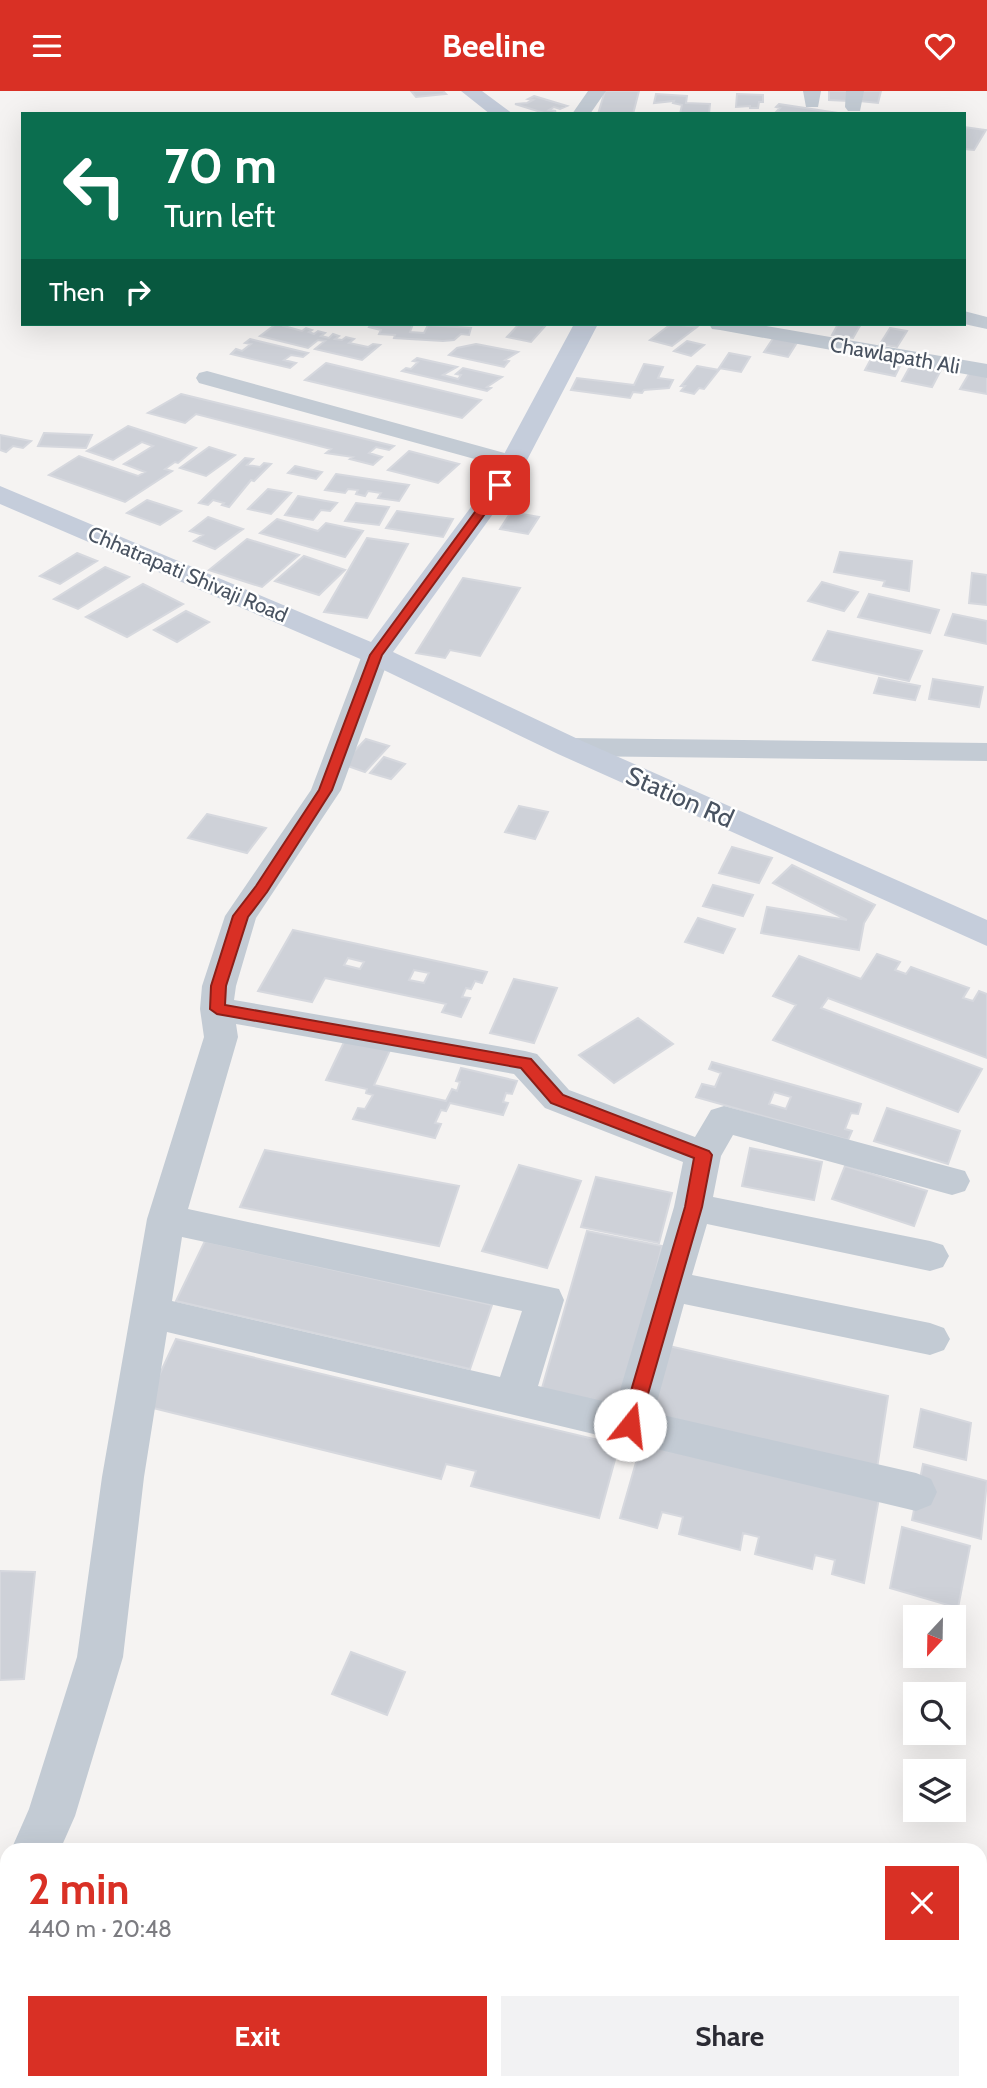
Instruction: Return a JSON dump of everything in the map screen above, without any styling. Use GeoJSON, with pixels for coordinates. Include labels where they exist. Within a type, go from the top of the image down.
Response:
{"type":"FeatureCollection","features":[{"type":"Feature","properties":{"kind":"main road"},"geometry":{"type":"LineString","coordinates":[[470,91],[500,112]]}},
{"type":"Feature","properties":{"kind":"main road"},"geometry":{"type":"LineString","coordinates":[[376,655],[500,485],[585,326]]}},
{"type":"Feature","properties":{"kind":"main road","name":"Chhatrapati Shivaji Road"},"geometry":{"type":"LineString","coordinates":[[0,493],[376,655]]}},
{"type":"Feature","properties":{"kind":"main road","name":"Station Rd"},"geometry":{"type":"LineString","coordinates":[[376,655],[569,747],[987,935]]}},
{"type":"Feature","properties":{"kind":"street"},"geometry":{"type":"LineString","coordinates":[[582,112],[597,91]]}},
{"type":"Feature","properties":{"kind":"street"},"geometry":{"type":"LineString","coordinates":[[966,318],[987,323]]}},
{"type":"Feature","properties":{"kind":"street","name":"Chawlapath Ali"},"geometry":{"type":"LineString","coordinates":[[731,326],[987,371]]}},
{"type":"Feature","properties":{"kind":"street"},"geometry":{"type":"LineString","coordinates":[[207,378],[511,462]]}},
{"type":"Feature","properties":{"kind":"street"},"geometry":{"type":"LineString","coordinates":[[38,1843],[51,1816],[100,1657],[123,1477],[166,1220],[221,1037],[217,1009],[219,986],[241,916],[326,790],[376,655]]}},
{"type":"Feature","properties":{"kind":"street"},"geometry":{"type":"LineString","coordinates":[[569,747],[987,753]]}},
{"type":"Feature","properties":{"kind":"street"},"geometry":{"type":"LineString","coordinates":[[217,1009],[526,1063],[557,1099],[703,1155]]}},
{"type":"Feature","properties":{"kind":"street"},"geometry":{"type":"LineString","coordinates":[[630,1425],[693,1207],[703,1155],[724,1119],[952,1181]]}},
{"type":"Feature","properties":{"kind":"street"},"geometry":{"type":"LineString","coordinates":[[693,1207],[930,1256]]}},
{"type":"Feature","properties":{"kind":"street"},"geometry":{"type":"LineString","coordinates":[[166,1220],[545,1300],[514,1397]]}},
{"type":"Feature","properties":{"kind":"street"},"geometry":{"type":"LineString","coordinates":[[670,1286],[930,1339]]}},
{"type":"Feature","properties":{"kind":"street"},"geometry":{"type":"LineString","coordinates":[[150,1312],[916,1492]]}},
{"type":"Feature","properties":{"kind":"building"},"geometry":{"type":"Polygon","coordinates":[[[411,91],[443,91],[446,94],[416,97],[411,91]]]}},
{"type":"Feature","properties":{"kind":"building"},"geometry":{"type":"Polygon","coordinates":[[[605,91],[639,91],[634,112],[599,112],[605,91]]]}},
{"type":"Feature","properties":{"kind":"building"},"geometry":{"type":"Polygon","coordinates":[[[829,91],[848,91],[849,101],[829,100],[829,91]]]}},
{"type":"Feature","properties":{"kind":"building"},"geometry":{"type":"Polygon","coordinates":[[[861,91],[881,91],[878,103],[858,101],[861,91]]]}},
{"type":"Feature","properties":{"kind":"building"},"geometry":{"type":"Polygon","coordinates":[[[656,94],[687,96],[686,103],[710,104],[709,112],[680,112],[682,105],[673,103],[674,101],[654,103],[656,94]]]}},
{"type":"Feature","properties":{"kind":"building"},"geometry":{"type":"Polygon","coordinates":[[[737,94],[763,95],[763,102],[759,102],[758,108],[736,107],[737,94]]]}},
{"type":"Feature","properties":{"kind":"building"},"geometry":{"type":"Polygon","coordinates":[[[534,96],[567,106],[549,110],[556,111],[553,112],[541,112],[515,104],[533,100],[528,99],[534,96]]]}},
{"type":"Feature","properties":{"kind":"building"},"geometry":{"type":"Polygon","coordinates":[[[779,104],[831,112],[776,112],[780,108],[776,107],[779,104]]]}},
{"type":"Feature","properties":{"kind":"building"},"geometry":{"type":"Polygon","coordinates":[[[966,127],[986,130],[974,150],[966,149],[966,127]]]}},
{"type":"Feature","properties":{"kind":"building"},"geometry":{"type":"Polygon","coordinates":[[[273,326],[284,326],[302,331],[306,328],[314,334],[318,331],[325,333],[321,336],[329,338],[333,334],[339,336],[335,339],[354,339],[349,343],[368,347],[373,344],[380,345],[362,360],[315,349],[325,341],[318,340],[308,348],[260,336],[273,326]]]}},
{"type":"Feature","properties":{"kind":"building"},"geometry":{"type":"Polygon","coordinates":[[[412,326],[410,332],[424,333],[428,326],[471,328],[469,335],[461,334],[454,340],[443,341],[394,338],[395,335],[379,334],[381,330],[369,327],[412,326]]]}},
{"type":"Feature","properties":{"kind":"building"},"geometry":{"type":"Polygon","coordinates":[[[517,326],[545,326],[531,342],[507,337],[517,326]]]}},
{"type":"Feature","properties":{"kind":"building"},"geometry":{"type":"Polygon","coordinates":[[[668,326],[697,327],[672,346],[650,340],[668,326]]]}},
{"type":"Feature","properties":{"kind":"building"},"geometry":{"type":"Polygon","coordinates":[[[837,326],[860,326],[853,338],[832,335],[837,326]]]}},
{"type":"Feature","properties":{"kind":"building"},"geometry":{"type":"Polygon","coordinates":[[[890,328],[907,331],[897,347],[880,344],[890,328]]]}},
{"type":"Feature","properties":{"kind":"building"},"geometry":{"type":"Polygon","coordinates":[[[774,337],[798,341],[788,357],[764,352],[774,337]]]}},
{"type":"Feature","properties":{"kind":"building"},"geometry":{"type":"Polygon","coordinates":[[[250,339],[308,353],[303,357],[291,355],[284,360],[296,363],[290,368],[231,354],[236,349],[242,351],[251,344],[245,343],[250,339]]]}},
{"type":"Feature","properties":{"kind":"building"},"geometry":{"type":"Polygon","coordinates":[[[687,341],[704,345],[691,356],[674,351],[687,341]]]}},
{"type":"Feature","properties":{"kind":"building"},"geometry":{"type":"Polygon","coordinates":[[[476,344],[518,352],[505,360],[509,361],[504,367],[449,355],[457,348],[476,344]]]}},
{"type":"Feature","properties":{"kind":"building"},"geometry":{"type":"Polygon","coordinates":[[[729,353],[750,357],[741,372],[719,368],[729,353]]]}},
{"type":"Feature","properties":{"kind":"building"},"geometry":{"type":"Polygon","coordinates":[[[873,355],[903,360],[895,376],[865,370],[873,355]]]}},
{"type":"Feature","properties":{"kind":"building"},"geometry":{"type":"Polygon","coordinates":[[[417,358],[457,367],[443,375],[458,379],[461,375],[456,374],[463,368],[502,377],[487,387],[491,388],[487,391],[402,371],[411,369],[418,362],[413,361],[417,358]]]}},
{"type":"Feature","properties":{"kind":"building"},"geometry":{"type":"Polygon","coordinates":[[[913,361],[943,366],[932,387],[902,381],[913,361]]]}},
{"type":"Feature","properties":{"kind":"building"},"geometry":{"type":"Polygon","coordinates":[[[326,363],[481,400],[462,418],[305,380],[326,363]]]}},
{"type":"Feature","properties":{"kind":"building"},"geometry":{"type":"Polygon","coordinates":[[[644,364],[663,367],[658,378],[673,380],[669,388],[633,392],[630,398],[571,390],[577,378],[634,385],[644,364]]]}},
{"type":"Feature","properties":{"kind":"building"},"geometry":{"type":"Polygon","coordinates":[[[697,366],[719,370],[704,389],[699,388],[694,394],[681,391],[685,386],[681,386],[697,366]]]}},
{"type":"Feature","properties":{"kind":"building"},"geometry":{"type":"Polygon","coordinates":[[[970,372],[987,375],[987,394],[960,389],[970,372]]]}},
{"type":"Feature","properties":{"kind":"building"},"geometry":{"type":"Polygon","coordinates":[[[181,394],[394,446],[389,450],[376,447],[369,453],[382,457],[373,465],[350,459],[353,457],[326,453],[331,449],[196,414],[185,423],[148,413],[181,394]]]}},
{"type":"Feature","properties":{"kind":"building"},"geometry":{"type":"Polygon","coordinates":[[[128,426],[196,448],[178,463],[175,462],[165,469],[172,471],[125,502],[49,475],[79,456],[138,476],[145,472],[124,464],[153,446],[142,442],[113,460],[87,451],[128,426]]]}},
{"type":"Feature","properties":{"kind":"building"},"geometry":{"type":"Polygon","coordinates":[[[44,433],[92,435],[86,448],[38,446],[44,433]]]}},
{"type":"Feature","properties":{"kind":"building"},"geometry":{"type":"Polygon","coordinates":[[[0,435],[31,441],[23,448],[13,446],[6,452],[0,450],[0,435]]]}},
{"type":"Feature","properties":{"kind":"building"},"geometry":{"type":"Polygon","coordinates":[[[209,447],[235,455],[206,476],[180,468],[209,447]]]}},
{"type":"Feature","properties":{"kind":"building"},"geometry":{"type":"Polygon","coordinates":[[[409,451],[459,464],[438,483],[388,470],[409,451]]]}},
{"type":"Feature","properties":{"kind":"building"},"geometry":{"type":"Polygon","coordinates":[[[245,458],[253,459],[247,465],[260,467],[264,463],[271,464],[254,481],[251,480],[229,507],[213,500],[208,505],[199,503],[245,458]]]}},
{"type":"Feature","properties":{"kind":"building"},"geometry":{"type":"Polygon","coordinates":[[[295,466],[322,472],[316,479],[288,473],[295,466]]]}},
{"type":"Feature","properties":{"kind":"building"},"geometry":{"type":"Polygon","coordinates":[[[336,474],[409,485],[399,501],[378,498],[381,493],[368,491],[365,496],[356,494],[358,490],[348,489],[345,493],[325,490],[336,474]]]}},
{"type":"Feature","properties":{"kind":"building"},"geometry":{"type":"Polygon","coordinates":[[[268,489],[291,493],[271,514],[248,509],[268,489]]]}},
{"type":"Feature","properties":{"kind":"building"},"geometry":{"type":"Polygon","coordinates":[[[298,496],[337,503],[330,511],[321,510],[313,520],[285,515],[298,496]]]}},
{"type":"Feature","properties":{"kind":"building"},"geometry":{"type":"Polygon","coordinates":[[[147,500],[181,511],[160,525],[127,513],[147,500]]]}},
{"type":"Feature","properties":{"kind":"building"},"geometry":{"type":"Polygon","coordinates":[[[356,503],[389,507],[379,525],[345,521],[356,503]]]}},
{"type":"Feature","properties":{"kind":"building"},"geometry":{"type":"Polygon","coordinates":[[[397,511],[453,519],[443,537],[386,528],[397,511]]]}},
{"type":"Feature","properties":{"kind":"building"},"geometry":{"type":"Polygon","coordinates":[[[511,512],[539,517],[528,534],[500,529],[511,512]]]}},
{"type":"Feature","properties":{"kind":"building"},"geometry":{"type":"Polygon","coordinates":[[[208,517],[243,529],[215,549],[194,541],[203,535],[190,531],[208,517]]]}},
{"type":"Feature","properties":{"kind":"building"},"geometry":{"type":"Polygon","coordinates":[[[277,519],[318,531],[326,523],[363,531],[345,557],[260,533],[277,519]]]}},
{"type":"Feature","properties":{"kind":"building"},"geometry":{"type":"Polygon","coordinates":[[[367,538],[408,544],[367,618],[324,612],[367,538]]]}},
{"type":"Feature","properties":{"kind":"building"},"geometry":{"type":"Polygon","coordinates":[[[247,539],[299,555],[262,587],[209,570],[247,539]]]}},
{"type":"Feature","properties":{"kind":"building"},"geometry":{"type":"Polygon","coordinates":[[[840,552],[912,561],[909,591],[883,586],[885,581],[834,572],[840,552]]]}},
{"type":"Feature","properties":{"kind":"building"},"geometry":{"type":"Polygon","coordinates":[[[77,553],[97,561],[60,584],[40,576],[77,553]]]}},
{"type":"Feature","properties":{"kind":"building"},"geometry":{"type":"Polygon","coordinates":[[[304,556],[345,570],[319,595],[275,581],[304,556]]]}},
{"type":"Feature","properties":{"kind":"building"},"geometry":{"type":"Polygon","coordinates":[[[105,567],[129,577],[78,609],[54,599],[105,567]]]}},
{"type":"Feature","properties":{"kind":"building"},"geometry":{"type":"Polygon","coordinates":[[[972,573],[987,575],[987,605],[969,603],[972,573]]]}},
{"type":"Feature","properties":{"kind":"building"},"geometry":{"type":"Polygon","coordinates":[[[463,578],[520,588],[480,656],[450,650],[445,658],[416,653],[463,578]]]}},
{"type":"Feature","properties":{"kind":"building"},"geometry":{"type":"Polygon","coordinates":[[[822,582],[858,592],[844,611],[808,601],[822,582]]]}},
{"type":"Feature","properties":{"kind":"building"},"geometry":{"type":"Polygon","coordinates":[[[143,584],[183,604],[127,637],[86,617],[143,584]]]}},
{"type":"Feature","properties":{"kind":"building"},"geometry":{"type":"Polygon","coordinates":[[[869,594],[939,610],[930,633],[858,617],[869,594]]]}},
{"type":"Feature","properties":{"kind":"building"},"geometry":{"type":"Polygon","coordinates":[[[186,611],[209,622],[177,642],[154,630],[186,611]]]}},
{"type":"Feature","properties":{"kind":"building"},"geometry":{"type":"Polygon","coordinates":[[[953,614],[987,621],[987,644],[945,635],[953,614]]]}},
{"type":"Feature","properties":{"kind":"building"},"geometry":{"type":"Polygon","coordinates":[[[828,631],[922,651],[909,681],[813,660],[828,631]]]}},
{"type":"Feature","properties":{"kind":"building"},"geometry":{"type":"Polygon","coordinates":[[[879,678],[920,686],[915,700],[874,693],[879,678]]]}},
{"type":"Feature","properties":{"kind":"building"},"geometry":{"type":"Polygon","coordinates":[[[933,679],[983,687],[979,707],[929,699],[933,679]]]}},
{"type":"Feature","properties":{"kind":"building"},"geometry":{"type":"Polygon","coordinates":[[[366,739],[389,746],[365,772],[342,764],[366,739]]]}},
{"type":"Feature","properties":{"kind":"building"},"geometry":{"type":"Polygon","coordinates":[[[384,757],[405,764],[391,779],[370,773],[384,757]]]}},
{"type":"Feature","properties":{"kind":"building"},"geometry":{"type":"Polygon","coordinates":[[[519,806],[548,812],[535,839],[505,832],[519,806]]]}},
{"type":"Feature","properties":{"kind":"building"},"geometry":{"type":"Polygon","coordinates":[[[207,814],[266,828],[247,853],[188,838],[207,814]]]}},
{"type":"Feature","properties":{"kind":"building"},"geometry":{"type":"Polygon","coordinates":[[[732,847],[772,858],[759,883],[719,873],[732,847]]]}},
{"type":"Feature","properties":{"kind":"building"},"geometry":{"type":"Polygon","coordinates":[[[792,865],[875,905],[864,923],[859,950],[761,933],[767,907],[847,920],[773,883],[792,865]]]}},
{"type":"Feature","properties":{"kind":"building"},"geometry":{"type":"Polygon","coordinates":[[[713,885],[753,895],[743,916],[703,906],[713,885]]]}},
{"type":"Feature","properties":{"kind":"building"},"geometry":{"type":"Polygon","coordinates":[[[698,918],[735,929],[723,953],[685,942],[698,918]]]}},
{"type":"Feature","properties":{"kind":"building"},"geometry":{"type":"Polygon","coordinates":[[[293,930],[487,972],[482,983],[475,981],[471,989],[466,988],[462,997],[470,998],[461,1017],[442,1012],[446,1004],[325,978],[312,1002],[258,991],[293,930]],[[348,958],[344,965],[360,969],[364,962],[348,958]],[[414,970],[409,980],[424,983],[429,973],[414,970]]]}},
{"type":"Feature","properties":{"kind":"building"},"geometry":{"type":"Polygon","coordinates":[[[877,954],[900,962],[895,970],[906,974],[911,967],[969,988],[963,998],[973,1001],[979,991],[987,994],[987,1058],[828,998],[821,1008],[982,1069],[958,1112],[773,1040],[796,1005],[773,996],[799,956],[861,979],[877,954]]]}},
{"type":"Feature","properties":{"kind":"building"},"geometry":{"type":"Polygon","coordinates":[[[514,979],[557,988],[534,1043],[490,1033],[514,979]]]}},
{"type":"Feature","properties":{"kind":"building"},"geometry":{"type":"Polygon","coordinates":[[[638,1018],[673,1044],[614,1083],[579,1055],[638,1018]]]}},
{"type":"Feature","properties":{"kind":"building"},"geometry":{"type":"Polygon","coordinates":[[[346,1038],[391,1048],[374,1085],[446,1101],[452,1089],[457,1091],[460,1082],[456,1081],[461,1068],[517,1081],[512,1094],[506,1093],[503,1102],[508,1103],[503,1115],[450,1103],[446,1111],[441,1110],[435,1123],[441,1124],[435,1138],[353,1119],[358,1108],[365,1109],[373,1095],[366,1093],[367,1089],[326,1080],[346,1038]]]}},
{"type":"Feature","properties":{"kind":"building"},"geometry":{"type":"Polygon","coordinates":[[[712,1062],[861,1104],[858,1114],[851,1113],[845,1129],[852,1131],[848,1140],[696,1097],[702,1084],[715,1087],[721,1073],[709,1069],[712,1062]],[[774,1092],[769,1104],[786,1109],[791,1097],[774,1092]]]}},
{"type":"Feature","properties":{"kind":"building"},"geometry":{"type":"Polygon","coordinates":[[[887,1108],[960,1131],[948,1164],[874,1141],[887,1108]]]}},
{"type":"Feature","properties":{"kind":"building"},"geometry":{"type":"Polygon","coordinates":[[[750,1148],[822,1162],[814,1200],[742,1186],[750,1148]]]}},
{"type":"Feature","properties":{"kind":"building"},"geometry":{"type":"Polygon","coordinates":[[[265,1150],[459,1186],[439,1246],[240,1207],[265,1150]]]}},
{"type":"Feature","properties":{"kind":"building"},"geometry":{"type":"Polygon","coordinates":[[[519,1165],[581,1181],[547,1268],[482,1251],[519,1165]]]}},
{"type":"Feature","properties":{"kind":"building"},"geometry":{"type":"Polygon","coordinates":[[[845,1166],[927,1191],[914,1226],[832,1199],[845,1166]]]}},
{"type":"Feature","properties":{"kind":"building"},"geometry":{"type":"Polygon","coordinates":[[[596,1177],[672,1193],[659,1243],[581,1227],[596,1177]]]}},
{"type":"Feature","properties":{"kind":"building"},"geometry":{"type":"Polygon","coordinates":[[[587,1231],[662,1246],[620,1413],[540,1395],[587,1231]]]}},
{"type":"Feature","properties":{"kind":"building"},"geometry":{"type":"Polygon","coordinates":[[[205,1241],[492,1305],[470,1369],[176,1301],[205,1241]]]}},
{"type":"Feature","properties":{"kind":"building"},"geometry":{"type":"Polygon","coordinates":[[[176,1339],[619,1445],[599,1518],[471,1486],[476,1471],[446,1464],[441,1479],[145,1406],[176,1339]]]}},
{"type":"Feature","properties":{"kind":"building"},"geometry":{"type":"Polygon","coordinates":[[[669,1346],[888,1396],[876,1475],[650,1421],[669,1346]]]}},
{"type":"Feature","properties":{"kind":"building"},"geometry":{"type":"Polygon","coordinates":[[[921,1409],[971,1423],[966,1460],[914,1447],[921,1409]]]}},
{"type":"Feature","properties":{"kind":"building"},"geometry":{"type":"Polygon","coordinates":[[[643,1438],[879,1498],[864,1583],[832,1574],[835,1560],[815,1555],[812,1569],[755,1554],[759,1537],[743,1533],[740,1550],[679,1534],[683,1517],[662,1512],[657,1528],[620,1518],[643,1438]]]}},
{"type":"Feature","properties":{"kind":"building"},"geometry":{"type":"Polygon","coordinates":[[[923,1464],[987,1481],[981,1539],[912,1520],[923,1464]]]}},
{"type":"Feature","properties":{"kind":"building"},"geometry":{"type":"Polygon","coordinates":[[[902,1527],[970,1546],[959,1605],[948,1605],[890,1588],[902,1527]]]}},
{"type":"Feature","properties":{"kind":"building"},"geometry":{"type":"Polygon","coordinates":[[[0,1571],[35,1572],[24,1679],[0,1680],[0,1571]]]}},
{"type":"Feature","properties":{"kind":"building"},"geometry":{"type":"Polygon","coordinates":[[[351,1652],[405,1672],[387,1715],[332,1694],[351,1652]]]}},
{"type":"Feature","properties":{"kind":"route"},"geometry":{"type":"LineString","coordinates":[[500,485],[376,655],[326,790],[241,916],[219,986],[217,1009],[526,1063],[557,1099],[703,1155],[693,1207],[630,1425]]}}]}
